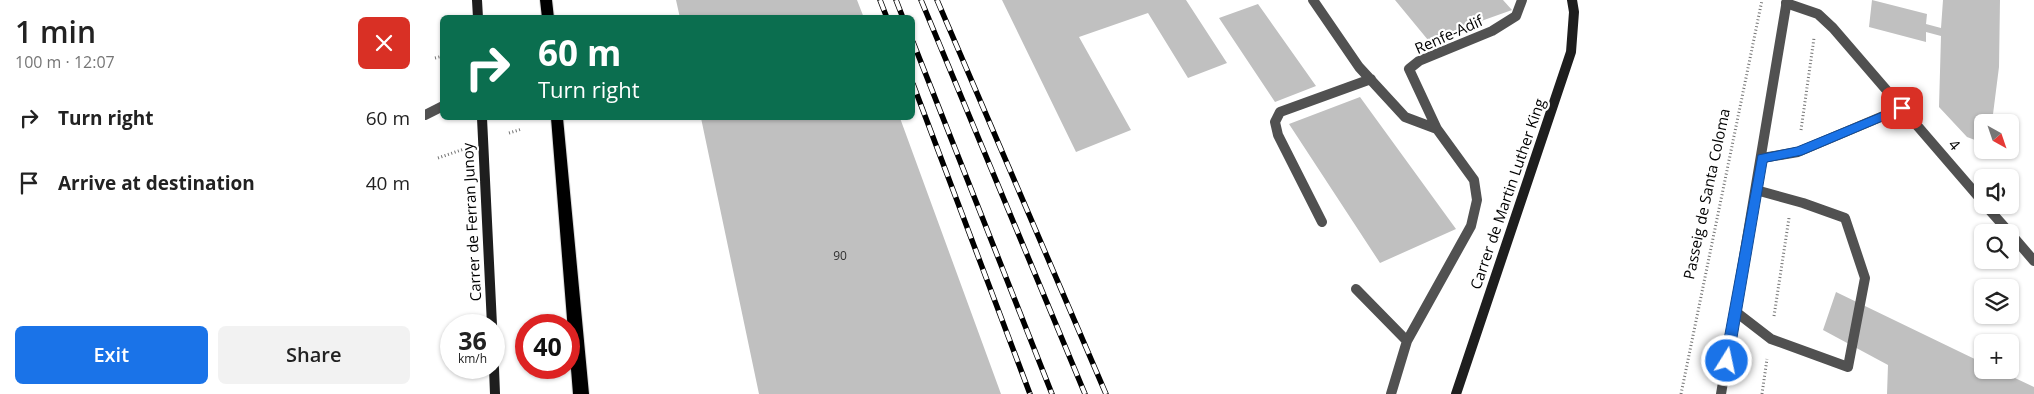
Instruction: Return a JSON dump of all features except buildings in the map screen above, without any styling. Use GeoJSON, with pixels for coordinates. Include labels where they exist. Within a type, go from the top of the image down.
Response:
{"type":"FeatureCollection","features":[{"type":"Feature","properties":{"kind":"highway"},"geometry":{"type":"LineString","coordinates":[[546,0],[548,15]]}},
{"type":"Feature","properties":{"kind":"highway"},"geometry":{"type":"LineString","coordinates":[[557,120],[581,394]]}},
{"type":"Feature","properties":{"kind":"main road"},"geometry":{"type":"LineString","coordinates":[[477,0],[478,15]]}},
{"type":"Feature","properties":{"kind":"main road","name":"Carrer de Martin Luther King"},"geometry":{"type":"LineString","coordinates":[[1457,394],[1564,76],[1571,52],[1574,12],[1572,0]]}},
{"type":"Feature","properties":{"kind":"main road","name":"Carrer de Ferran Junoy"},"geometry":{"type":"LineString","coordinates":[[482,120],[491,314]]}},
{"type":"Feature","properties":{"kind":"main road"},"geometry":{"type":"LineString","coordinates":[[494,379],[495,394]]}},
{"type":"Feature","properties":{"kind":"street"},"geometry":{"type":"LineString","coordinates":[[1313,0],[1359,66],[1405,116],[1437,129],[1475,180],[1477,200],[1471,226],[1407,341],[1391,394]]}},
{"type":"Feature","properties":{"kind":"street","name":"Renfe-Adif"},"geometry":{"type":"LineString","coordinates":[[1437,129],[1409,68],[1419,61],[1493,31],[1516,16],[1522,0]]}},
{"type":"Feature","properties":{"kind":"street"},"geometry":{"type":"LineString","coordinates":[[1721,394],[1787,2],[1818,14]]}},
{"type":"Feature","properties":{"kind":"street","name":"4"},"geometry":{"type":"LineString","coordinates":[[1818,14],[1833,28],[1974,192]]}},
{"type":"Feature","properties":{"kind":"street"},"geometry":{"type":"LineString","coordinates":[[1322,222],[1278,135],[1275,122],[1280,112],[1371,79]]}},
{"type":"Feature","properties":{"kind":"street"},"geometry":{"type":"LineString","coordinates":[[425,115],[440,108]]}},
{"type":"Feature","properties":{"kind":"street"},"geometry":{"type":"LineString","coordinates":[[1762,158],[1798,152],[1902,108]]}},
{"type":"Feature","properties":{"kind":"street"},"geometry":{"type":"LineString","coordinates":[[1735,312],[1771,339],[1849,367],[1865,278],[1845,218],[1803,203],[1756,190]]}},
{"type":"Feature","properties":{"kind":"street"},"geometry":{"type":"LineString","coordinates":[[1993,214],[2002,224]]}},
{"type":"Feature","properties":{"kind":"street"},"geometry":{"type":"LineString","coordinates":[[2019,244],[2034,261]]}},
{"type":"Feature","properties":{"kind":"street"},"geometry":{"type":"LineString","coordinates":[[1356,289],[1407,341]]}},
{"type":"Feature","properties":{"kind":"path","name":"Passeig de Santa Coloma"},"geometry":{"type":"LineString","coordinates":[[1681,394],[1762,0]]}},
{"type":"Feature","properties":{"kind":"path"},"geometry":{"type":"LineString","coordinates":[[1800,136],[1818,14]]}},
{"type":"Feature","properties":{"kind":"path"},"geometry":{"type":"LineString","coordinates":[[435,58],[440,57]]}},
{"type":"Feature","properties":{"kind":"path"},"geometry":{"type":"LineString","coordinates":[[509,133],[522,129]]}},
{"type":"Feature","properties":{"kind":"path","name":"Carrer de Ferran Junoy"},"geometry":{"type":"LineString","coordinates":[[438,158],[469,147]]}},
{"type":"Feature","properties":{"kind":"path"},"geometry":{"type":"LineString","coordinates":[[1773,322],[1789,217]]}},
{"type":"Feature","properties":{"kind":"path"},"geometry":{"type":"LineString","coordinates":[[1762,394],[1766,365]]}},
{"type":"Feature","properties":{"kind":"railway"},"geometry":{"type":"LineString","coordinates":[[880,0],[886,15]]}},
{"type":"Feature","properties":{"kind":"railway"},"geometry":{"type":"LineString","coordinates":[[896,0],[902,15]]}},
{"type":"Feature","properties":{"kind":"railway"},"geometry":{"type":"LineString","coordinates":[[921,0],[1085,394]]}},
{"type":"Feature","properties":{"kind":"railway"},"geometry":{"type":"LineString","coordinates":[[937,0],[1106,394]]}},
{"type":"Feature","properties":{"kind":"railway"},"geometry":{"type":"LineString","coordinates":[[915,47],[1052,394]]}},
{"type":"Feature","properties":{"kind":"railway"},"geometry":{"type":"LineString","coordinates":[[915,89],[1030,394]]}},
{"type":"Feature","properties":{"kind":"route"},"geometry":{"type":"LineString","coordinates":[[1727,361],[1762,158],[1798,152],[1902,108]]}}]}
